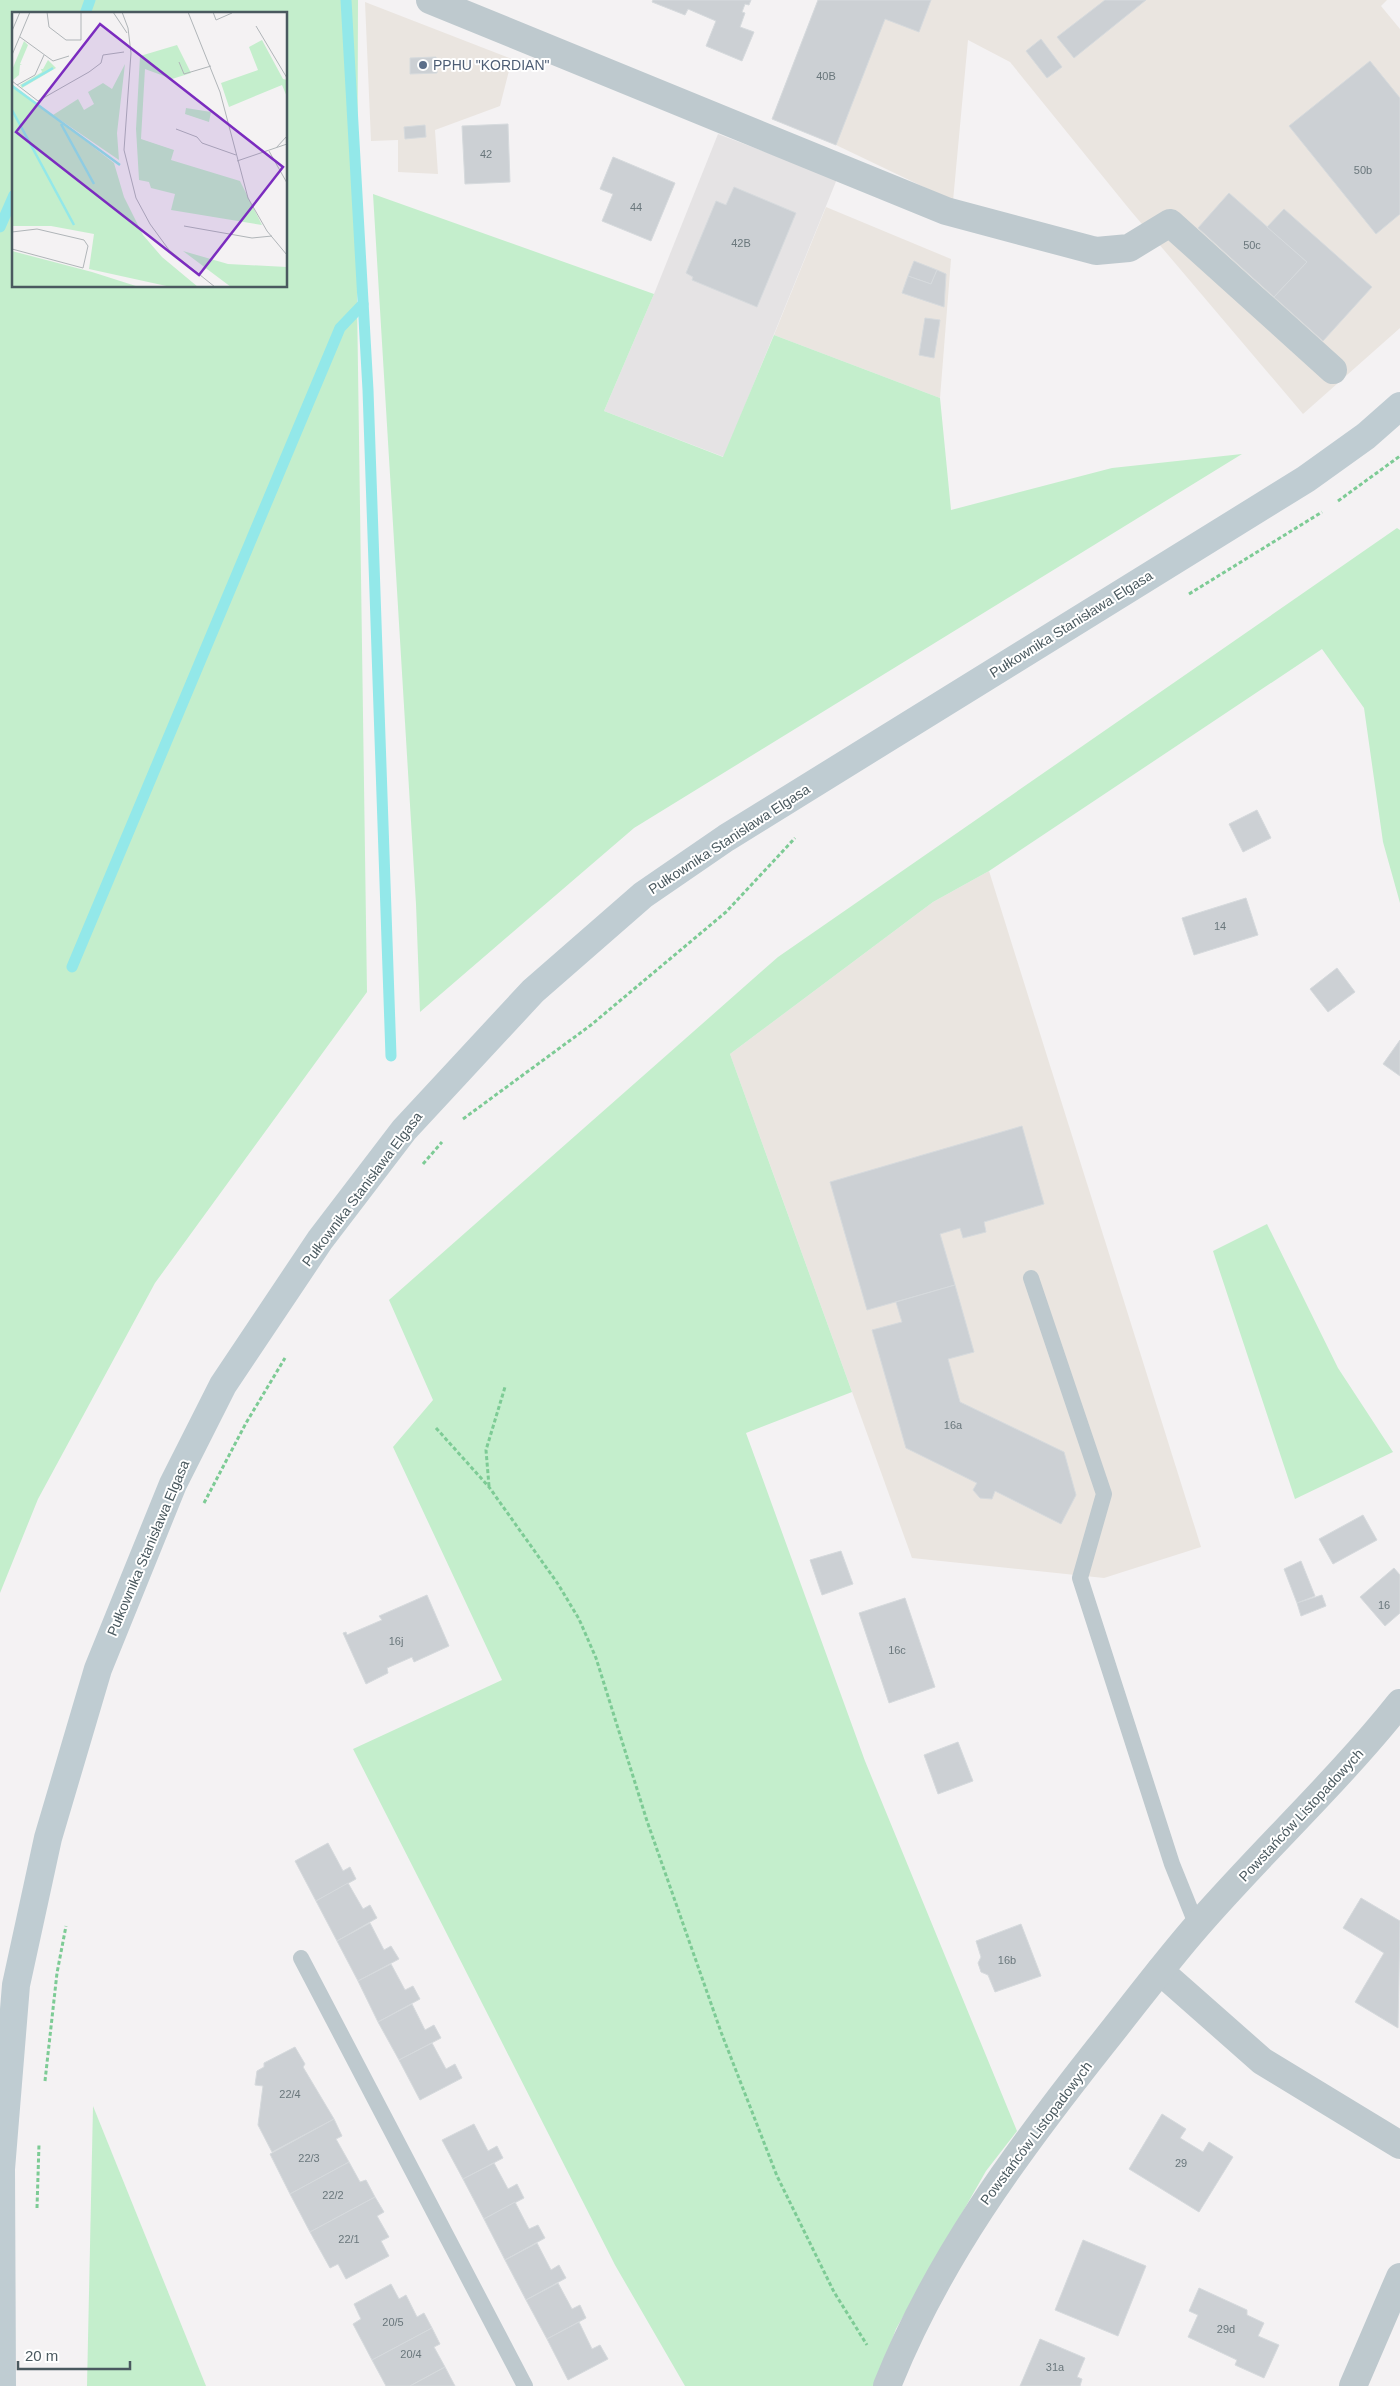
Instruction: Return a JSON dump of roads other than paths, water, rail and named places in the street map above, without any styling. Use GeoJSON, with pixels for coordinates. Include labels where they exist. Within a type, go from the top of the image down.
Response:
{"type":"FeatureCollection","features":[{"type":"Feature","properties":{"kind":"street"},"geometry":{"type":"LineString","coordinates":[[430,0],[946,211],[1096,251],[1129,248],[1170,223],[1333,370]]}},
{"type":"Feature","properties":{"kind":"street","name":"Pułkownika Stanisława Elgasa"},"geometry":{"type":"LineString","coordinates":[[2,2386],[1,2169],[16,1985],[48,1838],[98,1670],[173,1484],[223,1386],[320,1240],[404,1130],[526,999],[643,895],[726,838],[1306,479],[1366,436],[1400,406]]}},
{"type":"Feature","properties":{"kind":"street","name":"Powstańców Listopadowych"},"geometry":{"type":"LineString","coordinates":[[889,2382],[929,2293],[982,2205],[1032,2133],[1197,1926],[1332,1783],[1400,1703]]}},
{"type":"Feature","properties":{"kind":"street"},"geometry":{"type":"LineString","coordinates":[[1160,1971],[1262,2061],[1400,2145]]}},
{"type":"Feature","properties":{"kind":"street"},"geometry":{"type":"LineString","coordinates":[[1353,2386],[1400,2277]]}},
{"type":"Feature","properties":{"kind":"lane"},"geometry":{"type":"LineString","coordinates":[[1031,1278],[1104,1494],[1080,1578],[1172,1864],[1197,1926]]}},
{"type":"Feature","properties":{"kind":"lane"},"geometry":{"type":"LineString","coordinates":[[301,1958],[525,2386]]}},
{"type":"Feature","properties":{"kind":"waterway"},"geometry":{"type":"LineString","coordinates":[[86,12],[90,0]]}},
{"type":"Feature","properties":{"kind":"waterway"},"geometry":{"type":"LineString","coordinates":[[346,0],[368,390],[391,1056]]}},
{"type":"Feature","properties":{"kind":"waterway"},"geometry":{"type":"LineString","coordinates":[[0,227],[12,200]]}},
{"type":"Feature","properties":{"kind":"waterway"},"geometry":{"type":"LineString","coordinates":[[72,967],[340,328],[363,304]]}},
{"type":"Feature","properties":{"kind":"place","name":"PPHU \"KORDIAN\""},"geometry":{"type":"Point","coordinates":[423,65]}}]}
